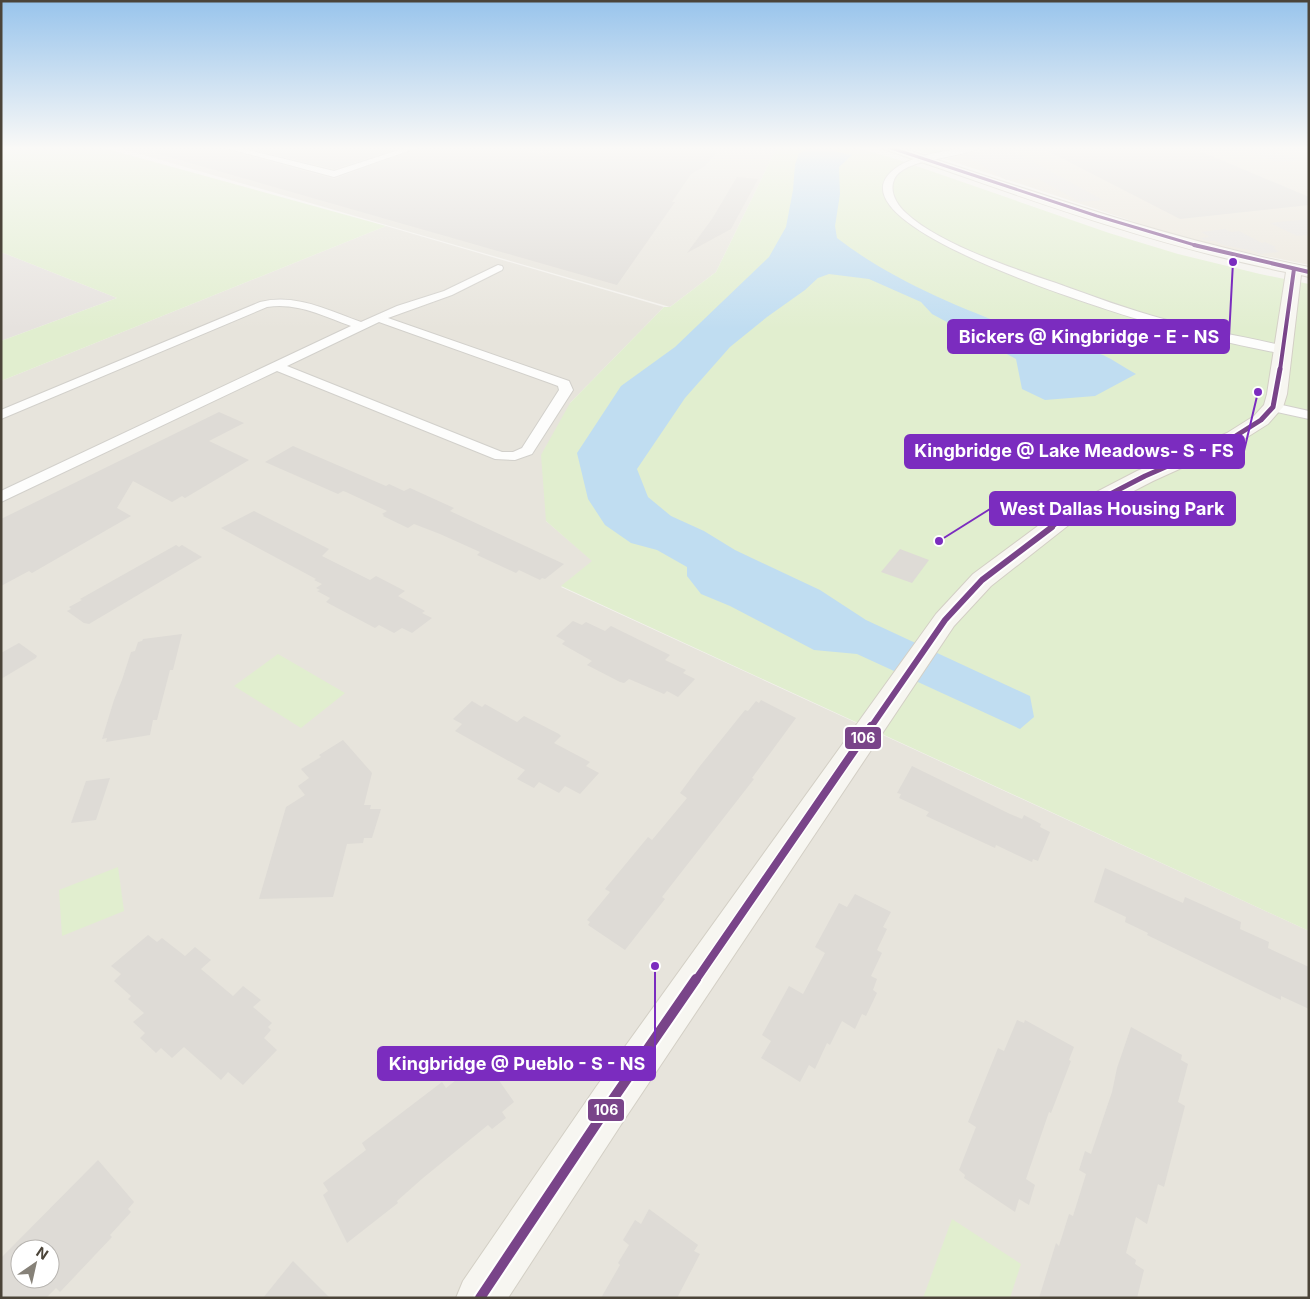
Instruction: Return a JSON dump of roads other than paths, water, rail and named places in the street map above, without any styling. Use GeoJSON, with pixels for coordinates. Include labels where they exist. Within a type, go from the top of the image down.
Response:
{"type":"FeatureCollection","features":[{"type":"Feature","properties":{"kind":"street"},"geometry":{"type":"LineString","coordinates":[[896,208],[914,224],[945,243],[982,260],[1119,309],[1175,326],[1284,350]]}},
{"type":"Feature","properties":{"kind":"street"},"geometry":{"type":"LineString","coordinates":[[480,1298],[611,1102],[945,620],[982,580],[1062,519],[1145,476],[1234,437],[1261,420],[1273,406],[1301,270],[1213,251],[1072,208]]}},
{"type":"Feature","properties":{"kind":"street"},"geometry":{"type":"LineString","coordinates":[[1,497],[378,318],[401,308],[448,293],[498,268]]}},
{"type":"Feature","properties":{"kind":"street"},"geometry":{"type":"LineString","coordinates":[[1,415],[271,302],[290,301],[361,326]]}},
{"type":"Feature","properties":{"kind":"street"},"geometry":{"type":"LineString","coordinates":[[276,366],[500,456],[515,456],[527,451],[566,390],[564,384],[555,380],[378,318]]}},
{"type":"Feature","properties":{"kind":"street"},"geometry":{"type":"LineString","coordinates":[[1273,406],[1309,415]]}},
{"type":"Feature","properties":{"kind":"water"},"geometry":{"type":"Polygon","coordinates":[[[790,208],[838,208],[835,226],[837,238],[859,254],[905,281],[1005,325],[1039,337],[1103,355],[1136,374],[1095,396],[1045,400],[1022,389],[1016,359],[932,314],[921,302],[869,279],[829,274],[818,278],[730,347],[685,398],[637,469],[648,497],[671,516],[704,531],[735,550],[820,590],[866,620],[1030,696],[1034,717],[1020,729],[857,654],[814,650],[730,606],[701,594],[687,576],[687,567],[657,550],[631,543],[605,525],[588,499],[577,453],[621,386],[675,347],[769,257],[786,227],[790,208]]]}},
{"type":"Feature","properties":{"kind":"place","name":"Bickers @ Kingbridge - E - NS"},"geometry":{"type":"Point","coordinates":[1233,262]}},
{"type":"Feature","properties":{"kind":"place","name":"Kingbridge @ Lake Meadows- S - FS"},"geometry":{"type":"Point","coordinates":[1258,392]}},
{"type":"Feature","properties":{"kind":"place","name":"West Dallas Housing Park"},"geometry":{"type":"Point","coordinates":[939,541]}},
{"type":"Feature","properties":{"kind":"place","name":"Kingbridge @ Pueblo - S - NS"},"geometry":{"type":"Point","coordinates":[655,966]}}]}
